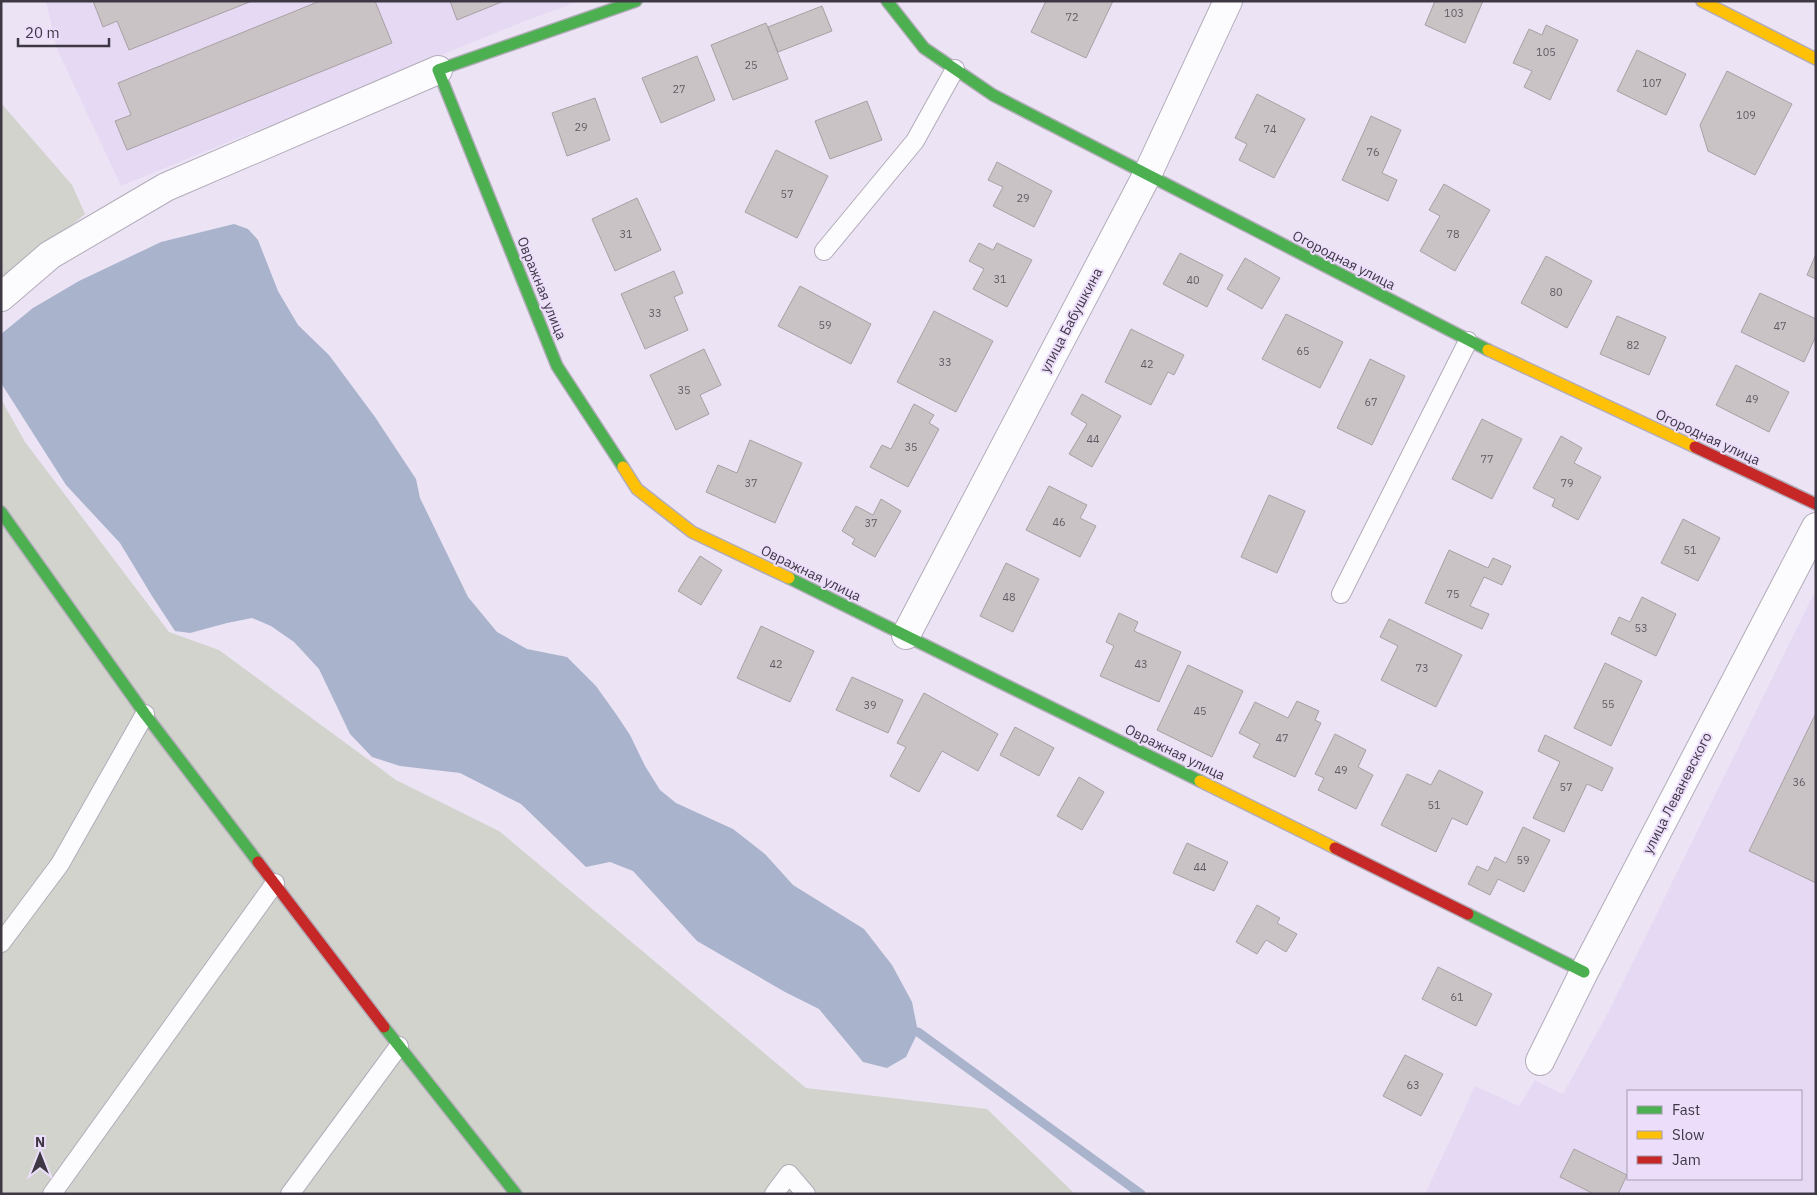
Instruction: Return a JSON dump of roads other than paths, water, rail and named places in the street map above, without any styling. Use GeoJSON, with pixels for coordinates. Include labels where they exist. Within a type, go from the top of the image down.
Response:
{"type":"FeatureCollection","features":[{"type":"Feature","properties":{"kind":"street"},"geometry":{"type":"LineString","coordinates":[[1,297],[50,255],[166,187],[438,70],[636,1]]}},
{"type":"Feature","properties":{"kind":"street","name":"Огородная улица"},"geometry":{"type":"LineString","coordinates":[[887,1],[924,48],[993,95],[1468,341],[1816,504]]}},
{"type":"Feature","properties":{"kind":"street","name":"улица Бабушкина"},"geometry":{"type":"LineString","coordinates":[[906,635],[1147,175],[1228,1]]}},
{"type":"Feature","properties":{"kind":"street"},"geometry":{"type":"LineString","coordinates":[[1702,1],[1816,59]]}},
{"type":"Feature","properties":{"kind":"street","name":"Овражная улица"},"geometry":{"type":"LineString","coordinates":[[438,70],[557,366],[637,489],[692,532],[906,635],[1584,972]]}},
{"type":"Feature","properties":{"kind":"street"},"geometry":{"type":"LineString","coordinates":[[1,512],[145,714],[399,1046],[516,1194]]}},
{"type":"Feature","properties":{"kind":"street","name":"улица Леваневского"},"geometry":{"type":"LineString","coordinates":[[1540,1061],[1584,972],[1816,527]]}},
{"type":"Feature","properties":{"kind":"lane"},"geometry":{"type":"LineString","coordinates":[[824,251],[915,141],[955,69]]}},
{"type":"Feature","properties":{"kind":"lane"},"geometry":{"type":"LineString","coordinates":[[1341,594],[1468,341]]}},
{"type":"Feature","properties":{"kind":"lane"},"geometry":{"type":"LineString","coordinates":[[1,943],[60,864],[145,714]]}},
{"type":"Feature","properties":{"kind":"lane"},"geometry":{"type":"LineString","coordinates":[[52,1194],[275,884]]}},
{"type":"Feature","properties":{"kind":"lane"},"geometry":{"type":"LineString","coordinates":[[290,1194],[399,1046]]}},
{"type":"Feature","properties":{"kind":"lane"},"geometry":{"type":"LineString","coordinates":[[774,1194],[789,1174],[806,1194]]}},
{"type":"Feature","properties":{"kind":"water"},"geometry":{"type":"Polygon","coordinates":[[[234,224],[248,229],[258,240],[278,291],[298,325],[329,355],[375,417],[416,479],[420,498],[468,597],[497,632],[527,649],[567,657],[596,686],[630,735],[645,766],[660,790],[676,803],[733,829],[765,854],[793,885],[864,929],[892,965],[912,1002],[918,1032],[906,1057],[887,1068],[863,1062],[819,1009],[785,992],[697,941],[633,871],[610,862],[586,867],[521,804],[460,773],[400,766],[372,757],[350,734],[319,669],[294,642],[271,626],[252,618],[190,633],[175,631],[120,543],[66,485],[1,383],[1,334],[33,308],[79,281],[161,242],[234,224]]]}},
{"type":"Feature","properties":{"kind":"waterway"},"geometry":{"type":"LineString","coordinates":[[918,1032],[1141,1194]]}}]}
